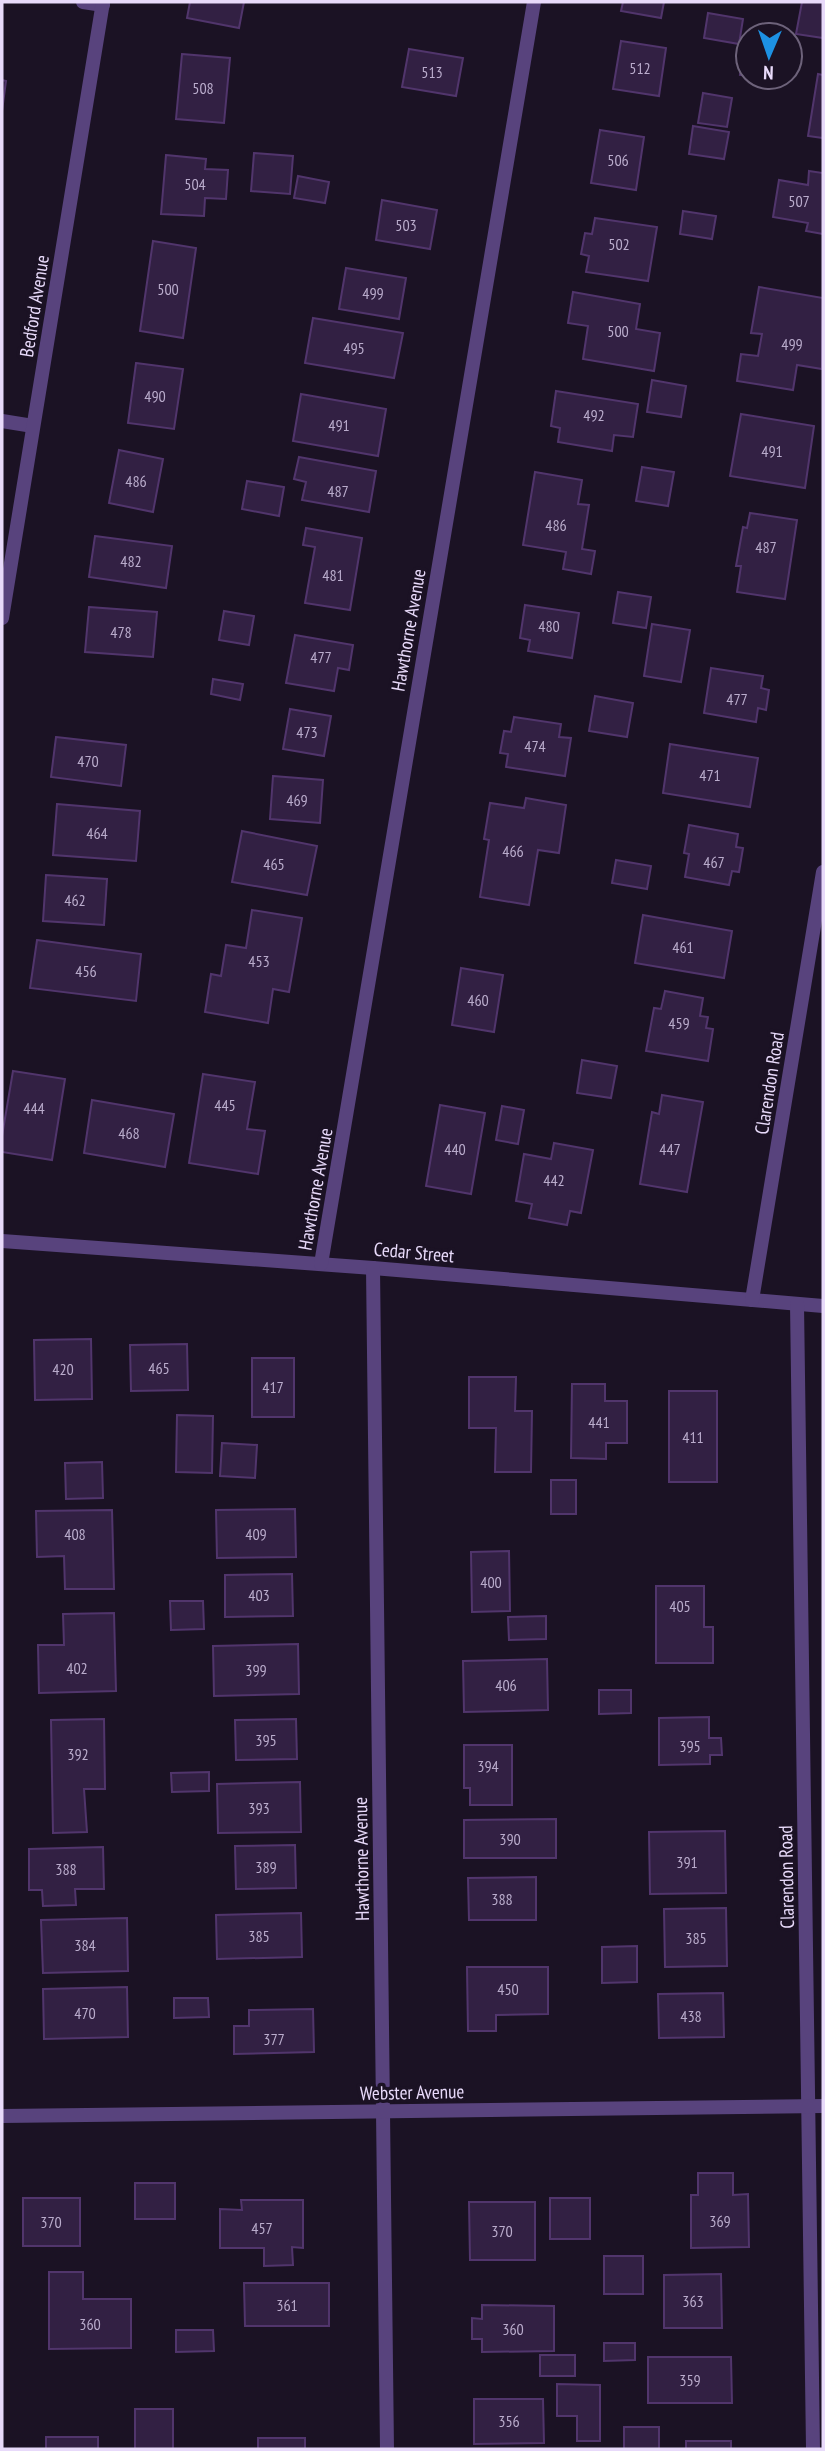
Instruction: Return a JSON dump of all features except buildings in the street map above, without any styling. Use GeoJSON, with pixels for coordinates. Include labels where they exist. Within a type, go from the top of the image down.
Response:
{"type":"FeatureCollection","features":[{"type":"Feature","properties":{"kind":"street"},"geometry":{"type":"LineString","coordinates":[[83,2],[103,3]]}},
{"type":"Feature","properties":{"kind":"street","name":"Hawthorne Avenue"},"geometry":{"type":"LineString","coordinates":[[321,1265],[534,2]]}},
{"type":"Feature","properties":{"kind":"street","name":"Bedford Avenue"},"geometry":{"type":"LineString","coordinates":[[2,618],[103,3]]}},
{"type":"Feature","properties":{"kind":"street"},"geometry":{"type":"LineString","coordinates":[[2,421],[33,426]]}},
{"type":"Feature","properties":{"kind":"street","name":"Clarendon Road"},"geometry":{"type":"LineString","coordinates":[[752,1300],[823,872]]}},
{"type":"Feature","properties":{"kind":"street","name":"Cedar Street"},"geometry":{"type":"LineString","coordinates":[[2,1241],[373,1268],[823,1306]]}},
{"type":"Feature","properties":{"kind":"street","name":"Hawthorne Avenue"},"geometry":{"type":"LineString","coordinates":[[373,1268],[387,2449]]}},
{"type":"Feature","properties":{"kind":"street","name":"Clarendon Road"},"geometry":{"type":"LineString","coordinates":[[797,1304],[816,2106],[813,2449]]}},
{"type":"Feature","properties":{"kind":"street","name":"Webster Avenue"},"geometry":{"type":"LineString","coordinates":[[2,2116],[816,2106]]}}]}
